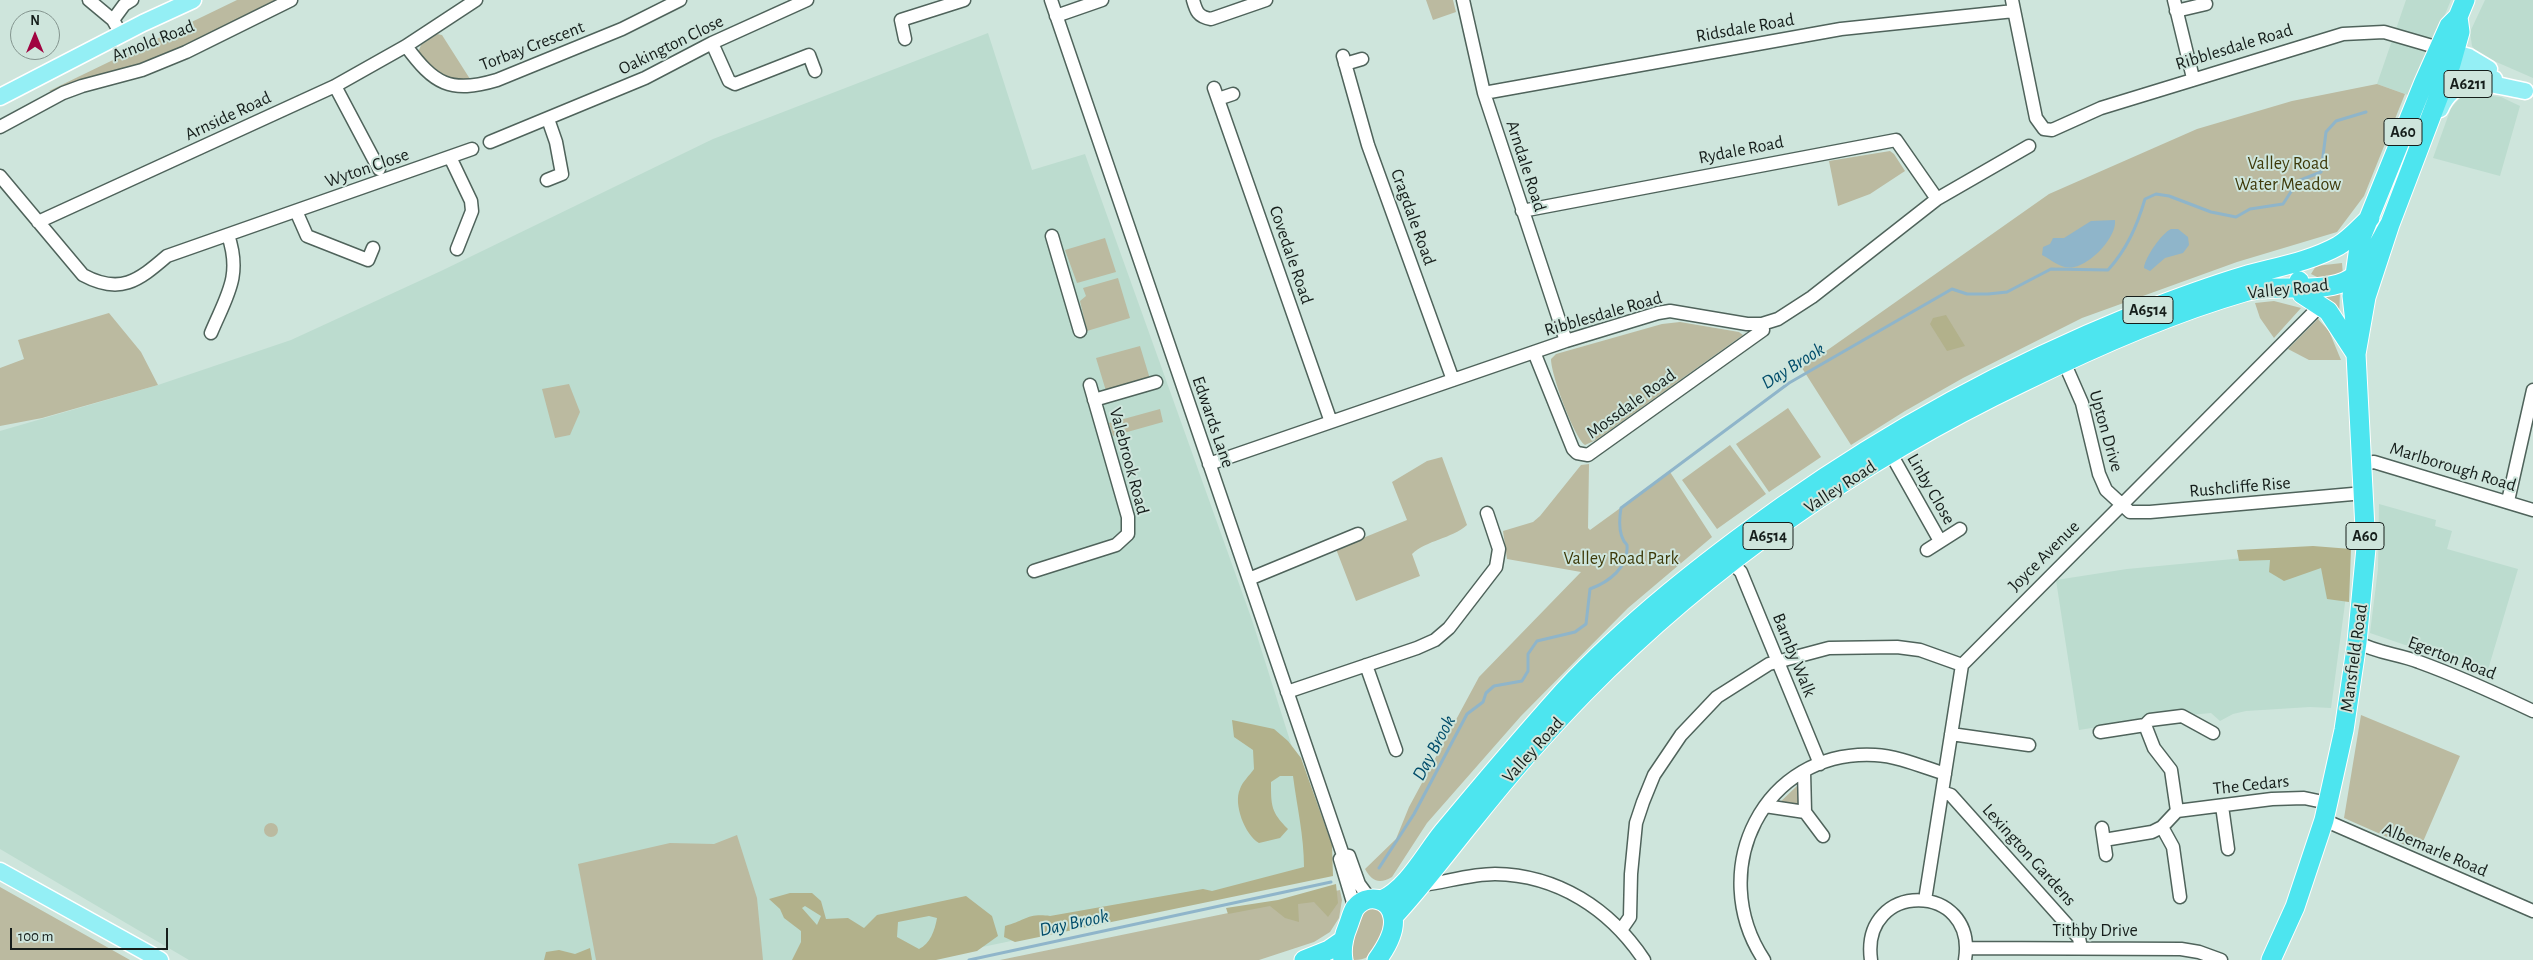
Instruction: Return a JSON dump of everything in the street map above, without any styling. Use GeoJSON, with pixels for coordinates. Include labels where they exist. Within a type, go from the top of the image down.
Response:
{"type":"FeatureCollection","features":[{"type":"Feature","properties":{"kind":"highway","name":"Mansfield Road"},"geometry":{"type":"LineString","coordinates":[[2271,960],[2295,907],[2326,811],[2344,730],[2357,642],[2365,567],[2364,494],[2352,296],[2361,271],[2390,224],[2430,124],[2448,55],[2448,26],[2462,8]]}},
{"type":"Feature","properties":{"kind":"highway","name":"Mansfield Road"},"geometry":{"type":"LineString","coordinates":[[2361,271],[2360,240],[2398,143],[2448,55]]}},
{"type":"Feature","properties":{"kind":"highway","name":"Valley Road"},"geometry":{"type":"LineString","coordinates":[[2061,355],[2181,297],[2240,278],[2301,262],[2341,244],[2370,218]]}},
{"type":"Feature","properties":{"kind":"highway","name":"Valley Road"},"geometry":{"type":"LineString","coordinates":[[1394,917],[1423,885],[1498,789],[1584,693],[1682,602],[1732,562],[1829,492],[1887,447],[1972,390],[2061,355],[2245,292],[2327,286],[2344,282],[2361,271],[2344,259],[2301,262]]}},
{"type":"Feature","properties":{"kind":"highway"},"geometry":{"type":"LineString","coordinates":[[2301,262],[2299,287],[2302,294],[2321,305],[2334,319],[2356,350]]}},
{"type":"Feature","properties":{"kind":"highway","name":"Valley Road"},"geometry":{"type":"LineString","coordinates":[[1369,902],[1390,896],[1405,882],[1440,835],[1527,733],[1598,657],[1714,557],[1817,482],[1887,447]]}},
{"type":"Feature","properties":{"kind":"highway"},"geometry":{"type":"LineString","coordinates":[[1304,960],[1329,950],[1343,951],[1369,902],[1394,917]]}},
{"type":"Feature","properties":{"kind":"highway","name":"A6514"},"geometry":{"type":"LineString","coordinates":[[1382,957],[1394,917]]}},
{"type":"Feature","properties":{"kind":"main road","name":"Arnold Road"},"geometry":{"type":"LineString","coordinates":[[0,97],[117,27],[193,0]]}},
{"type":"Feature","properties":{"kind":"main road","name":"A6211"},"geometry":{"type":"LineString","coordinates":[[2448,55],[2469,58],[2529,93]]}},
{"type":"Feature","properties":{"kind":"main road","name":"A6211"},"geometry":{"type":"LineString","coordinates":[[2430,124],[2448,94],[2464,84],[2482,83],[2529,93]]}},
{"type":"Feature","properties":{"kind":"main road"},"geometry":{"type":"LineString","coordinates":[[0,872],[160,960]]}},
{"type":"Feature","properties":{"kind":"street"},"geometry":{"type":"LineString","coordinates":[[89,0],[117,27]]}},
{"type":"Feature","properties":{"kind":"street","name":"Arnold Road"},"geometry":{"type":"LineString","coordinates":[[117,27],[124,5],[132,0]]}},
{"type":"Feature","properties":{"kind":"street","name":"Arnold Road"},"geometry":{"type":"LineString","coordinates":[[0,127],[72,89],[142,70],[186,52],[291,0]]}},
{"type":"Feature","properties":{"kind":"street","name":"Arnside Road"},"geometry":{"type":"LineString","coordinates":[[38,222],[335,86],[406,46],[476,0]]}},
{"type":"Feature","properties":{"kind":"street","name":"Torbay Crescent"},"geometry":{"type":"LineString","coordinates":[[406,46],[420,65],[434,79],[448,86],[480,85],[497,80],[622,29],[680,0]]}},
{"type":"Feature","properties":{"kind":"street","name":"Oakington Close"},"geometry":{"type":"LineString","coordinates":[[490,142],[646,78],[712,43],[807,0]]}},
{"type":"Feature","properties":{"kind":"street"},"geometry":{"type":"LineString","coordinates":[[905,39],[901,20],[964,0]]}},
{"type":"Feature","properties":{"kind":"street","name":"Edwards Lane"},"geometry":{"type":"LineString","coordinates":[[1051,0],[1343,855],[1340,859],[1369,902]]}},
{"type":"Feature","properties":{"kind":"street"},"geometry":{"type":"LineString","coordinates":[[1056,16],[1102,0]]}},
{"type":"Feature","properties":{"kind":"street"},"geometry":{"type":"LineString","coordinates":[[1193,0],[1197,13],[1202,18],[1211,19],[1266,0]]}},
{"type":"Feature","properties":{"kind":"street","name":"Arndale Road"},"geometry":{"type":"LineString","coordinates":[[1463,0],[1484,93],[1566,341]]}},
{"type":"Feature","properties":{"kind":"street"},"geometry":{"type":"LineString","coordinates":[[2193,78],[2175,5],[2206,4]]}},
{"type":"Feature","properties":{"kind":"street","name":"Ridsdale Road"},"geometry":{"type":"LineString","coordinates":[[1484,93],[1842,30],[2013,5]]}},
{"type":"Feature","properties":{"kind":"street","name":"Ribblesdale Road"},"geometry":{"type":"LineString","coordinates":[[2013,5],[2036,118],[2044,129],[2052,130],[2100,108],[2317,40],[2356,31],[2397,34],[2448,55]]}},
{"type":"Feature","properties":{"kind":"street"},"geometry":{"type":"LineString","coordinates":[[712,43],[729,81],[736,84],[809,55],[815,71]]}},
{"type":"Feature","properties":{"kind":"street","name":"Cragdale Road"},"geometry":{"type":"LineString","coordinates":[[1362,59],[1344,60],[1368,145],[1453,380]]}},
{"type":"Feature","properties":{"kind":"street"},"geometry":{"type":"LineString","coordinates":[[335,86],[379,169]]}},
{"type":"Feature","properties":{"kind":"street","name":"Covedale Road"},"geometry":{"type":"LineString","coordinates":[[1232,94],[1216,94],[1330,422]]}},
{"type":"Feature","properties":{"kind":"street"},"geometry":{"type":"LineString","coordinates":[[547,180],[562,174],[556,142],[548,119]]}},
{"type":"Feature","properties":{"kind":"street","name":"Rydale Road"},"geometry":{"type":"LineString","coordinates":[[1522,211],[1896,140],[1937,199]]}},
{"type":"Feature","properties":{"kind":"street","name":"Ribblesdale Road"},"geometry":{"type":"LineString","coordinates":[[1209,464],[1566,341],[1670,311],[1746,324],[1762,324],[1778,319],[1812,297],[1937,199],[2029,146]]}},
{"type":"Feature","properties":{"kind":"street","name":"Wyton Close"},"geometry":{"type":"LineString","coordinates":[[38,222],[83,275],[98,283],[117,286],[136,281],[167,256],[472,149]]}},
{"type":"Feature","properties":{"kind":"street"},"geometry":{"type":"LineString","coordinates":[[450,157],[471,201],[472,211],[457,249]]}},
{"type":"Feature","properties":{"kind":"street"},"geometry":{"type":"LineString","coordinates":[[0,176],[38,222]]}},
{"type":"Feature","properties":{"kind":"street"},"geometry":{"type":"LineString","coordinates":[[296,211],[307,236],[368,260],[373,248]]}},
{"type":"Feature","properties":{"kind":"street"},"geometry":{"type":"LineString","coordinates":[[211,333],[235,269],[234,252],[228,235]]}},
{"type":"Feature","properties":{"kind":"street"},"geometry":{"type":"LineString","coordinates":[[1052,236],[1074,292],[1080,331]]}},
{"type":"Feature","properties":{"kind":"street","name":"Joyce Avenue"},"geometry":{"type":"LineString","coordinates":[[1962,665],[2321,305]]}},
{"type":"Feature","properties":{"kind":"street","name":"Mossdale Road"},"geometry":{"type":"LineString","coordinates":[[1534,352],[1573,449],[1577,453],[1588,455],[1763,330],[1762,324]]}},
{"type":"Feature","properties":{"kind":"street","name":"Upton Drive"},"geometry":{"type":"LineString","coordinates":[[2061,355],[2082,403],[2099,474],[2106,490],[2121,505]]}},
{"type":"Feature","properties":{"kind":"street"},"geometry":{"type":"LineString","coordinates":[[1094,400],[1156,382]]}},
{"type":"Feature","properties":{"kind":"street","name":"Valebrook Road"},"geometry":{"type":"LineString","coordinates":[[1034,571],[1116,545],[1128,534],[1128,518],[1090,385]]}},
{"type":"Feature","properties":{"kind":"street"},"geometry":{"type":"LineString","coordinates":[[2508,501],[2533,390]]}},
{"type":"Feature","properties":{"kind":"street","name":"Linby Close"},"geometry":{"type":"LineString","coordinates":[[1887,447],[1940,541]]}},
{"type":"Feature","properties":{"kind":"street","name":"Marlborough Road"},"geometry":{"type":"LineString","coordinates":[[2362,464],[2374,462],[2533,510]]}},
{"type":"Feature","properties":{"kind":"street","name":"Rushcliffe Rise"},"geometry":{"type":"LineString","coordinates":[[2121,505],[2130,512],[2150,512],[2364,494]]}},
{"type":"Feature","properties":{"kind":"street"},"geometry":{"type":"LineString","coordinates":[[1287,692],[1435,640],[1449,628],[1496,567],[1499,548],[1488,513]]}},
{"type":"Feature","properties":{"kind":"street"},"geometry":{"type":"LineString","coordinates":[[1479,530],[1492,526]]}},
{"type":"Feature","properties":{"kind":"street","name":"Linby Close"},"geometry":{"type":"LineString","coordinates":[[1927,550],[1960,529]]}},
{"type":"Feature","properties":{"kind":"street"},"geometry":{"type":"LineString","coordinates":[[1249,579],[1358,534]]}},
{"type":"Feature","properties":{"kind":"street","name":"Barnby Walk"},"geometry":{"type":"LineString","coordinates":[[1732,562],[1741,572],[1820,764]]}},
{"type":"Feature","properties":{"kind":"street","name":"Egerton Road"},"geometry":{"type":"LineString","coordinates":[[2357,642],[2367,648],[2418,661],[2466,680],[2533,711]]}},
{"type":"Feature","properties":{"kind":"street"},"geometry":{"type":"LineString","coordinates":[[1621,930],[1630,917],[1631,874],[1636,823],[1654,775],[1680,735],[1717,697],[1769,664],[1829,648],[1868,646],[1920,650],[1962,665],[1925,900]]}},
{"type":"Feature","properties":{"kind":"street"},"geometry":{"type":"LineString","coordinates":[[1366,665],[1390,745]]}},
{"type":"Feature","properties":{"kind":"street"},"geometry":{"type":"LineString","coordinates":[[2100,732],[2145,725],[2150,720],[2182,716],[2212,733]]}},
{"type":"Feature","properties":{"kind":"street"},"geometry":{"type":"LineString","coordinates":[[2106,855],[2103,834],[2140,836],[2162,827],[2177,811],[2171,770],[2154,748],[2145,725]]}},
{"type":"Feature","properties":{"kind":"street"},"geometry":{"type":"LineString","coordinates":[[1952,734],[2029,745]]}},
{"type":"Feature","properties":{"kind":"street"},"geometry":{"type":"LineString","coordinates":[[1764,960],[1746,923],[1741,894],[1742,864],[1746,842],[1754,822],[1782,786],[1804,771],[1844,757],[1875,755],[1897,759],[1945,774]]}},
{"type":"Feature","properties":{"kind":"street"},"geometry":{"type":"LineString","coordinates":[[1804,771],[1805,812],[1823,836]]}},
{"type":"Feature","properties":{"kind":"street","name":"Lexington Gardens"},"geometry":{"type":"LineString","coordinates":[[1942,792],[1951,795],[2026,876],[2079,938],[2081,948]]}},
{"type":"Feature","properties":{"kind":"street","name":"The Cedars"},"geometry":{"type":"LineString","coordinates":[[2177,811],[2298,798],[2326,811]]}},
{"type":"Feature","properties":{"kind":"street"},"geometry":{"type":"LineString","coordinates":[[1765,806],[1805,812]]}},
{"type":"Feature","properties":{"kind":"street"},"geometry":{"type":"LineString","coordinates":[[2222,806],[2228,849]]}},
{"type":"Feature","properties":{"kind":"street","name":"Albemarle Road"},"geometry":{"type":"LineString","coordinates":[[2326,811],[2533,911]]}},
{"type":"Feature","properties":{"kind":"street"},"geometry":{"type":"LineString","coordinates":[[2162,827],[2173,847],[2180,897]]}},
{"type":"Feature","properties":{"kind":"street","name":"Edwards Lane"},"geometry":{"type":"LineString","coordinates":[[1343,855],[1349,856],[1359,884],[1369,902]]}},
{"type":"Feature","properties":{"kind":"street"},"geometry":{"type":"LineString","coordinates":[[1423,885],[1494,874],[1544,881],[1562,888],[1593,905],[1621,930],[1644,960]]}},
{"type":"Feature","properties":{"kind":"street"},"geometry":{"type":"LineString","coordinates":[[1871,960],[1871,936],[1876,923],[1885,912],[1904,902],[1925,900],[1946,908],[1955,916],[1966,936],[1966,954]]}},
{"type":"Feature","properties":{"kind":"street","name":"Tithby Drive"},"geometry":{"type":"LineString","coordinates":[[1966,954],[2081,948],[2098,954],[2181,949],[2199,952],[2221,960]]}},
{"type":"Feature","properties":{"kind":"shaded area"},"geometry":{"type":"Polygon","coordinates":[[[2406,0],[2451,0],[2411,96],[2377,84],[2406,0]]]}},
{"type":"Feature","properties":{"kind":"shaded area"},"geometry":{"type":"Polygon","coordinates":[[[2485,0],[2533,0],[2533,78],[2478,54],[2472,46],[2470,32],[2485,0]]]}},
{"type":"Feature","properties":{"kind":"shaded area"},"geometry":{"type":"Polygon","coordinates":[[[988,33],[1032,170],[1085,154],[1252,620],[1332,874],[920,960],[189,960],[0,849],[0,431],[158,385],[291,340],[441,271],[713,139],[988,33]]]}},
{"type":"Feature","properties":{"kind":"shaded area"},"geometry":{"type":"Polygon","coordinates":[[[2474,94],[2501,97],[2520,106],[2500,176],[2433,158],[2451,108],[2460,98],[2474,94]]]}},
{"type":"Feature","properties":{"kind":"shaded area"},"geometry":{"type":"Polygon","coordinates":[[[1946,315],[1965,346],[1947,351],[1930,324],[1933,318],[1946,315]]]}},
{"type":"Feature","properties":{"kind":"shaded area"},"geometry":{"type":"Polygon","coordinates":[[[2379,504],[2436,520],[2435,526],[2452,531],[2447,549],[2518,569],[2487,673],[2370,633],[2378,569],[2379,504]]]}},
{"type":"Feature","properties":{"kind":"shaded area"},"geometry":{"type":"Polygon","coordinates":[[[2313,546],[2351,549],[2349,602],[2327,599],[2321,568],[2284,581],[2269,572],[2270,560],[2239,561],[2237,550],[2313,546]]]}},
{"type":"Feature","properties":{"kind":"shaded area"},"geometry":{"type":"Polygon","coordinates":[[[2318,551],[2350,566],[2331,708],[2310,707],[2246,711],[2233,714],[2220,721],[2211,713],[2149,719],[2079,730],[2056,580],[2127,569],[2318,551]]]}},
{"type":"Feature","properties":{"kind":"shaded area"},"geometry":{"type":"Polygon","coordinates":[[[1232,720],[1274,729],[1288,741],[1301,758],[1332,845],[1333,876],[1015,942],[1004,937],[1005,926],[1031,917],[1050,916],[1203,889],[1212,891],[1304,867],[1302,833],[1293,776],[1280,776],[1271,782],[1273,808],[1278,818],[1288,829],[1280,838],[1259,843],[1245,826],[1239,811],[1238,795],[1242,784],[1254,769],[1253,750],[1234,737],[1232,720]]]}},
{"type":"Feature","properties":{"kind":"shaded area"},"geometry":{"type":"Polygon","coordinates":[[[1336,884],[1338,903],[1328,917],[1314,902],[1298,904],[1299,922],[1285,918],[1270,906],[1228,914],[1226,908],[1278,900],[1336,884]]]}},
{"type":"Feature","properties":{"kind":"shaded area"},"geometry":{"type":"Polygon","coordinates":[[[790,893],[812,893],[821,901],[826,919],[848,918],[864,928],[877,915],[966,896],[992,916],[998,936],[977,951],[936,960],[792,960],[801,942],[801,931],[784,918],[780,909],[769,899],[790,893]],[[805,906],[802,908],[817,925],[821,916],[805,906]],[[929,916],[898,922],[897,937],[919,949],[923,947],[933,932],[937,918],[929,916]]]}},
{"type":"Feature","properties":{"kind":"shaded area"},"geometry":{"type":"Polygon","coordinates":[[[590,948],[592,960],[544,960],[546,952],[559,950],[575,954],[590,948]]]}},
{"type":"Feature","properties":{"kind":"green space"},"geometry":{"type":"Polygon","coordinates":[[[237,0],[280,0],[148,63],[83,79],[56,92],[49,91],[237,0]]]}},
{"type":"Feature","properties":{"kind":"green space"},"geometry":{"type":"Polygon","coordinates":[[[1426,0],[1453,0],[1456,12],[1433,20],[1426,0]]]}},
{"type":"Feature","properties":{"kind":"green space"},"geometry":{"type":"Polygon","coordinates":[[[437,34],[442,35],[470,79],[452,80],[440,76],[417,55],[421,45],[437,34]]]}},
{"type":"Feature","properties":{"kind":"green space","name":"Valley Road Water Meadow"},"geometry":{"type":"Polygon","coordinates":[[[2377,84],[2405,94],[2364,196],[2337,232],[2237,262],[2082,318],[1963,378],[1851,445],[1802,368],[2049,194],[2197,129],[2292,101],[2377,84]]]}},
{"type":"Feature","properties":{"kind":"green space"},"geometry":{"type":"Polygon","coordinates":[[[1890,151],[1905,171],[1870,194],[1838,206],[1829,161],[1890,151]]]}},
{"type":"Feature","properties":{"kind":"green space"},"geometry":{"type":"Polygon","coordinates":[[[1105,238],[1116,272],[1077,283],[1065,250],[1105,238]]]}},
{"type":"Feature","properties":{"kind":"green space"},"geometry":{"type":"Polygon","coordinates":[[[2342,263],[2343,275],[2319,278],[2311,274],[2316,266],[2342,263]]]}},
{"type":"Feature","properties":{"kind":"green space"},"geometry":{"type":"Polygon","coordinates":[[[1118,278],[1130,318],[1087,331],[1080,301],[1086,296],[1083,288],[1118,278]]]}},
{"type":"Feature","properties":{"kind":"green space"},"geometry":{"type":"Polygon","coordinates":[[[2340,292],[2339,318],[2318,297],[2340,292]]]}},
{"type":"Feature","properties":{"kind":"green space"},"geometry":{"type":"Polygon","coordinates":[[[2274,301],[2301,308],[2274,338],[2260,318],[2255,303],[2274,301]]]}},
{"type":"Feature","properties":{"kind":"green space"},"geometry":{"type":"Polygon","coordinates":[[[109,313],[141,352],[158,385],[42,418],[0,426],[0,368],[24,359],[18,340],[109,313]]]}},
{"type":"Feature","properties":{"kind":"green space"},"geometry":{"type":"Polygon","coordinates":[[[2318,319],[2329,331],[2341,360],[2309,360],[2288,349],[2318,319]]]}},
{"type":"Feature","properties":{"kind":"green space"},"geometry":{"type":"Polygon","coordinates":[[[1680,322],[1739,332],[1743,335],[1596,440],[1585,445],[1580,440],[1564,405],[1551,359],[1556,354],[1662,324],[1680,322]]]}},
{"type":"Feature","properties":{"kind":"green space"},"geometry":{"type":"Polygon","coordinates":[[[1140,346],[1150,379],[1106,391],[1096,358],[1140,346]]]}},
{"type":"Feature","properties":{"kind":"green space"},"geometry":{"type":"Polygon","coordinates":[[[569,384],[580,412],[570,435],[555,438],[542,389],[569,384]]]}},
{"type":"Feature","properties":{"kind":"green space"},"geometry":{"type":"Polygon","coordinates":[[[1788,408],[1821,457],[1769,492],[1736,444],[1788,408]]]}},
{"type":"Feature","properties":{"kind":"green space"},"geometry":{"type":"Polygon","coordinates":[[[1160,409],[1163,422],[1113,436],[1109,423],[1160,409]]]}},
{"type":"Feature","properties":{"kind":"green space"},"geometry":{"type":"Polygon","coordinates":[[[1730,445],[1766,494],[1717,529],[1682,480],[1730,445]]]}},
{"type":"Feature","properties":{"kind":"green space"},"geometry":{"type":"Polygon","coordinates":[[[1442,457],[1467,525],[1461,530],[1418,549],[1412,554],[1420,576],[1356,601],[1336,549],[1407,520],[1392,482],[1427,461],[1442,457]]]}},
{"type":"Feature","properties":{"kind":"green space","name":"Valley Road Park"},"geometry":{"type":"Polygon","coordinates":[[[1589,464],[1588,528],[1590,530],[1670,472],[1712,537],[1628,608],[1521,716],[1427,823],[1392,877],[1384,881],[1373,879],[1365,869],[1396,839],[1409,807],[1479,677],[1581,572],[1507,559],[1503,531],[1533,522],[1581,465],[1589,464]]]}},
{"type":"Feature","properties":{"kind":"green space"},"geometry":{"type":"Polygon","coordinates":[[[2361,715],[2460,756],[2419,851],[2344,818],[2361,715]]]}},
{"type":"Feature","properties":{"kind":"green space"},"geometry":{"type":"Polygon","coordinates":[[[1798,785],[1801,785],[1800,805],[1778,804],[1798,785]]]}},
{"type":"Feature","properties":{"kind":"green space"},"geometry":{"type":"Polygon","coordinates":[[[271,823],[276,825],[278,830],[276,835],[271,837],[266,835],[264,830],[266,825],[271,823]]]}},
{"type":"Feature","properties":{"kind":"green space"},"geometry":{"type":"Polygon","coordinates":[[[737,835],[757,898],[763,960],[596,960],[578,864],[670,843],[714,844],[737,835]]]}},
{"type":"Feature","properties":{"kind":"green space"},"geometry":{"type":"Polygon","coordinates":[[[0,887],[130,960],[0,960],[0,887]]]}},
{"type":"Feature","properties":{"kind":"green space"},"geometry":{"type":"Polygon","coordinates":[[[1340,890],[1342,900],[1339,918],[1330,932],[1314,942],[1259,960],[1000,960],[1340,890]]]}},
{"type":"Feature","properties":{"kind":"green space"},"geometry":{"type":"Polygon","coordinates":[[[1371,907],[1380,910],[1386,924],[1376,949],[1368,957],[1354,960],[1350,954],[1349,947],[1352,931],[1360,917],[1371,907]]]}},
{"type":"Feature","properties":{"kind":"water"},"geometry":{"type":"Polygon","coordinates":[[[2115,220],[2112,234],[2102,249],[2081,265],[2070,268],[2065,267],[2042,255],[2043,247],[2050,244],[2053,238],[2064,238],[2091,221],[2115,220]]]}},
{"type":"Feature","properties":{"kind":"water"},"geometry":{"type":"Polygon","coordinates":[[[2171,229],[2178,229],[2188,237],[2189,245],[2183,253],[2165,258],[2150,271],[2144,268],[2154,246],[2171,229]]]}},
{"type":"Feature","properties":{"kind":"waterway","name":"Day Brook"},"geometry":{"type":"LineString","coordinates":[[1379,868],[1414,814],[1467,714],[1483,702],[1486,693],[1494,686],[1522,681],[1528,671],[1528,654],[1537,641],[1575,632],[1586,624],[1590,589],[1611,578],[1625,560],[1627,545],[1621,533],[1621,508],[1789,383],[1952,289],[1967,294],[2007,292],[2051,269],[2108,270],[2121,254],[2131,237],[2145,199],[2156,194],[2169,196],[2211,212],[2236,217],[2250,209],[2283,204],[2298,181],[2321,172],[2326,132],[2336,121],[2366,112]]}},
{"type":"Feature","properties":{"kind":"waterway","name":"Day Brook"},"geometry":{"type":"LineString","coordinates":[[969,960],[1331,882]]}}]}
